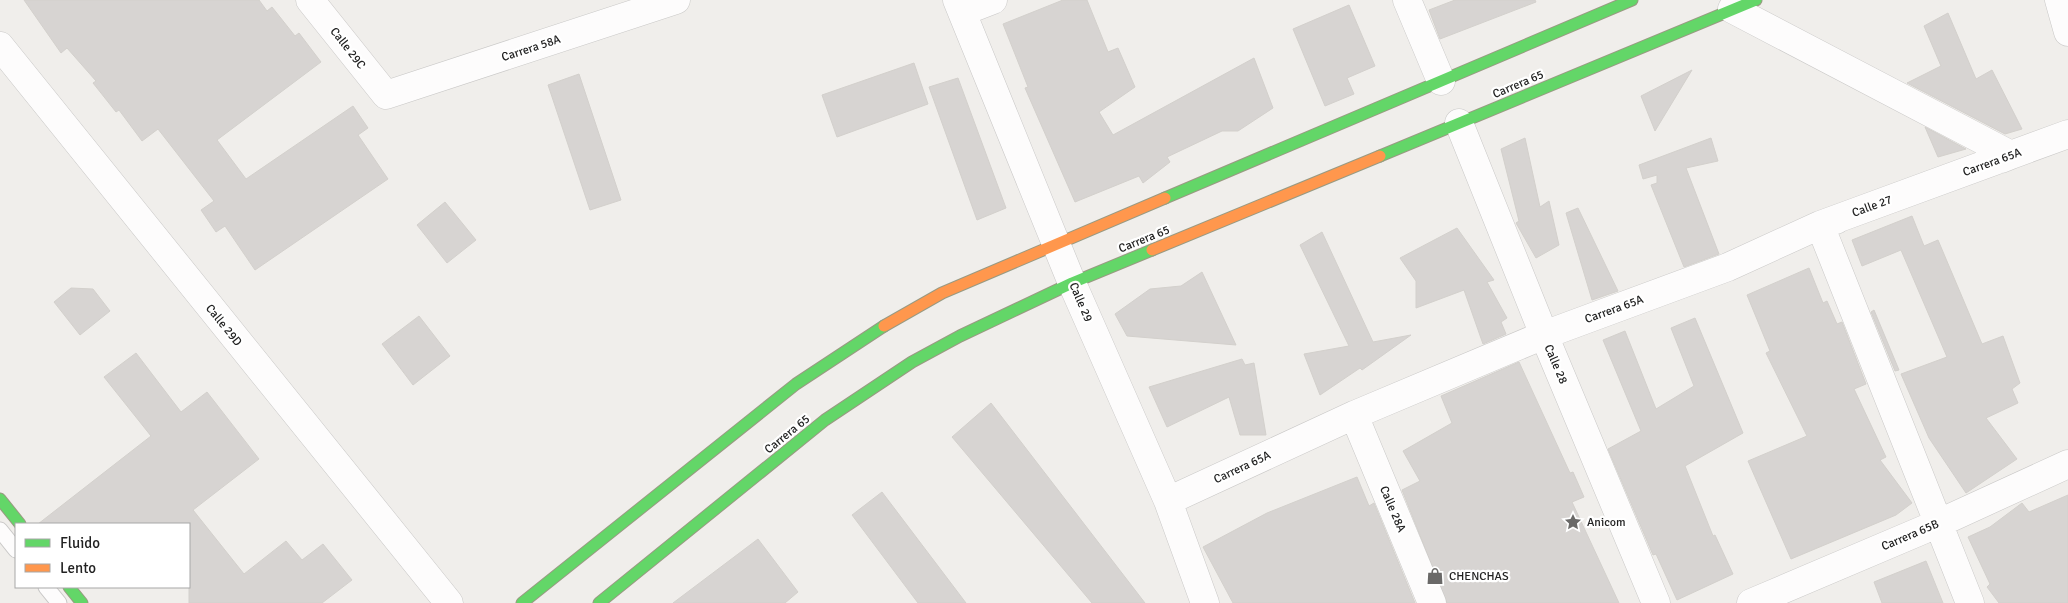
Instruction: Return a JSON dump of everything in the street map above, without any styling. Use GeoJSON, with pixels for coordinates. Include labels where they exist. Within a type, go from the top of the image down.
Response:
{"type":"FeatureCollection","features":[{"type":"Feature","properties":{"kind":"main road"},"geometry":{"type":"LineString","coordinates":[[522,603],[788,390],[837,354],[888,322],[942,293],[1632,0]]}},
{"type":"Feature","properties":{"kind":"main road","name":"Carrera 65"},"geometry":{"type":"LineString","coordinates":[[599,603],[826,420],[912,362],[1072,283],[1744,5]]}},
{"type":"Feature","properties":{"kind":"main road"},"geometry":{"type":"LineString","coordinates":[[0,499],[19,523]]}},
{"type":"Feature","properties":{"kind":"main road"},"geometry":{"type":"LineString","coordinates":[[70,588],[82,603]]}},
{"type":"Feature","properties":{"kind":"street","name":"Calle 29C"},"geometry":{"type":"LineString","coordinates":[[310,0],[386,95]]}},
{"type":"Feature","properties":{"kind":"street","name":"Carrera 58A"},"geometry":{"type":"LineString","coordinates":[[386,95],[676,0]]}},
{"type":"Feature","properties":{"kind":"street"},"geometry":{"type":"LineString","coordinates":[[960,6],[993,0]]}},
{"type":"Feature","properties":{"kind":"street"},"geometry":{"type":"LineString","coordinates":[[1407,0],[1441,81]]}},
{"type":"Feature","properties":{"kind":"street"},"geometry":{"type":"LineString","coordinates":[[2059,0],[2068,32]]}},
{"type":"Feature","properties":{"kind":"street"},"geometry":{"type":"LineString","coordinates":[[1744,5],[2011,155]]}},
{"type":"Feature","properties":{"kind":"street","name":"Calle 29"},"geometry":{"type":"LineString","coordinates":[[960,6],[1072,283],[1168,501],[1205,603]]}},
{"type":"Feature","properties":{"kind":"street","name":"Calle 29D"},"geometry":{"type":"LineString","coordinates":[[0,46],[449,603]]}},
{"type":"Feature","properties":{"kind":"street","name":"Calle 28"},"geometry":{"type":"LineString","coordinates":[[1459,123],[1656,603]]}},
{"type":"Feature","properties":{"kind":"street","name":"Carrera 65A"},"geometry":{"type":"LineString","coordinates":[[1168,501],[1354,415],[1544,334],[1728,267],[1820,226],[2068,134]]}},
{"type":"Feature","properties":{"kind":"street"},"geometry":{"type":"LineString","coordinates":[[1820,226],[1970,603]]}},
{"type":"Feature","properties":{"kind":"street","name":"Calle 28A"},"geometry":{"type":"LineString","coordinates":[[1354,415],[1432,603]]}},
{"type":"Feature","properties":{"kind":"street","name":"Carrera 65B"},"geometry":{"type":"LineString","coordinates":[[1751,603],[1938,524],[2068,464]]}},
{"type":"Feature","properties":{"kind":"lane"},"geometry":{"type":"LineString","coordinates":[[0,530],[15,549]]}},
{"type":"Feature","properties":{"kind":"lane"},"geometry":{"type":"LineString","coordinates":[[47,588],[59,603]]}},
{"type":"Feature","properties":{"kind":"building"},"geometry":{"type":"Polygon","coordinates":[[[24,0],[259,0],[267,11],[272,7],[295,36],[299,33],[321,62],[217,140],[246,179],[353,106],[368,128],[358,135],[388,179],[255,270],[225,226],[216,232],[201,210],[214,201],[158,129],[142,141],[119,110],[116,112],[93,83],[96,81],[67,48],[61,53],[24,0]]]}},
{"type":"Feature","properties":{"kind":"building"},"geometry":{"type":"Polygon","coordinates":[[[1063,0],[1087,0],[1108,52],[1118,48],[1135,87],[1099,112],[1113,135],[1254,58],[1273,108],[1238,131],[1222,131],[1167,157],[1170,162],[1143,183],[1139,176],[1075,202],[1025,88],[1028,87],[1003,24],[1063,0]]]}},
{"type":"Feature","properties":{"kind":"building"},"geometry":{"type":"Polygon","coordinates":[[[1455,0],[1535,0],[1536,2],[1440,39],[1429,10],[1455,0]]]}},
{"type":"Feature","properties":{"kind":"building"},"geometry":{"type":"Polygon","coordinates":[[[1349,5],[1375,66],[1347,78],[1354,94],[1325,106],[1293,29],[1349,5]]]}},
{"type":"Feature","properties":{"kind":"building"},"geometry":{"type":"Polygon","coordinates":[[[1948,13],[1976,79],[1992,70],[2022,129],[2005,134],[1907,83],[1941,66],[1924,26],[1948,13]]]}},
{"type":"Feature","properties":{"kind":"building"},"geometry":{"type":"Polygon","coordinates":[[[914,63],[928,104],[837,137],[822,95],[914,63]]]}},
{"type":"Feature","properties":{"kind":"building"},"geometry":{"type":"Polygon","coordinates":[[[1692,70],[1655,131],[1641,96],[1692,70]]]}},
{"type":"Feature","properties":{"kind":"building"},"geometry":{"type":"Polygon","coordinates":[[[579,74],[621,200],[590,210],[548,85],[579,74]]]}},
{"type":"Feature","properties":{"kind":"building"},"geometry":{"type":"Polygon","coordinates":[[[958,78],[1006,208],[977,220],[929,87],[958,78]]]}},
{"type":"Feature","properties":{"kind":"building"},"geometry":{"type":"Polygon","coordinates":[[[1925,127],[1966,149],[1938,157],[1925,127]]]}},
{"type":"Feature","properties":{"kind":"building"},"geometry":{"type":"Polygon","coordinates":[[[1525,138],[1540,207],[1549,201],[1559,245],[1536,258],[1516,223],[1519,221],[1501,149],[1525,138]]]}},
{"type":"Feature","properties":{"kind":"building"},"geometry":{"type":"Polygon","coordinates":[[[1711,138],[1718,161],[1686,168],[1719,254],[1684,267],[1651,185],[1657,183],[1657,175],[1643,179],[1639,165],[1711,138]]]}},
{"type":"Feature","properties":{"kind":"building"},"geometry":{"type":"Polygon","coordinates":[[[445,202],[476,240],[447,263],[417,225],[445,202]]]}},
{"type":"Feature","properties":{"kind":"building"},"geometry":{"type":"Polygon","coordinates":[[[1578,208],[1618,291],[1592,300],[1566,213],[1578,208]]]}},
{"type":"Feature","properties":{"kind":"building"},"geometry":{"type":"Polygon","coordinates":[[[1912,216],[1924,246],[1938,240],[1982,344],[2003,336],[2020,383],[2012,389],[2018,403],[1986,418],[2017,459],[1966,493],[1929,438],[1901,374],[1947,357],[1901,250],[1862,266],[1852,240],[1912,216]]]}},
{"type":"Feature","properties":{"kind":"building"},"geometry":{"type":"Polygon","coordinates":[[[1457,228],[1494,280],[1487,282],[1507,318],[1501,322],[1506,334],[1483,344],[1464,290],[1416,308],[1416,281],[1400,258],[1457,228]]]}},
{"type":"Feature","properties":{"kind":"building"},"geometry":{"type":"Polygon","coordinates":[[[1322,232],[1373,342],[1411,335],[1362,370],[1360,368],[1320,395],[1304,354],[1349,346],[1300,245],[1322,232]]]}},
{"type":"Feature","properties":{"kind":"building"},"geometry":{"type":"Polygon","coordinates":[[[1809,268],[1823,303],[1827,301],[1837,324],[1842,322],[1866,384],[1854,389],[1886,457],[1880,460],[1912,503],[1896,515],[1791,559],[1748,461],[1807,436],[1766,353],[1770,351],[1747,295],[1809,268]]]}},
{"type":"Feature","properties":{"kind":"building"},"geometry":{"type":"Polygon","coordinates":[[[1202,272],[1236,345],[1127,336],[1115,314],[1150,289],[1181,286],[1202,272]]]}},
{"type":"Feature","properties":{"kind":"building"},"geometry":{"type":"Polygon","coordinates":[[[71,288],[93,289],[110,311],[80,335],[54,302],[71,288]]]}},
{"type":"Feature","properties":{"kind":"building"},"geometry":{"type":"Polygon","coordinates":[[[1874,310],[1899,370],[1895,371],[1871,312],[1874,310]]]}},
{"type":"Feature","properties":{"kind":"building"},"geometry":{"type":"Polygon","coordinates":[[[419,316],[450,356],[413,385],[382,344],[419,316]]]}},
{"type":"Feature","properties":{"kind":"building"},"geometry":{"type":"Polygon","coordinates":[[[1695,318],[1743,433],[1685,466],[1713,536],[1715,535],[1733,574],[1677,600],[1656,554],[1653,555],[1608,449],[1641,431],[1603,340],[1625,331],[1656,409],[1694,386],[1671,328],[1695,318]]]}},
{"type":"Feature","properties":{"kind":"building"},"geometry":{"type":"Polygon","coordinates":[[[136,353],[181,412],[207,392],[259,459],[193,510],[244,574],[286,541],[302,560],[323,544],[352,580],[322,603],[189,603],[190,523],[39,523],[151,436],[104,377],[136,353]]]}},
{"type":"Feature","properties":{"kind":"building"},"geometry":{"type":"Polygon","coordinates":[[[1242,359],[1245,365],[1254,363],[1266,435],[1240,435],[1229,397],[1167,427],[1149,387],[1242,359]]]}},
{"type":"Feature","properties":{"kind":"building"},"geometry":{"type":"Polygon","coordinates":[[[1519,362],[1570,473],[1573,472],[1584,497],[1572,502],[1619,603],[1447,603],[1402,490],[1420,481],[1403,451],[1452,423],[1441,396],[1519,362]]]}},
{"type":"Feature","properties":{"kind":"building"},"geometry":{"type":"Polygon","coordinates":[[[991,403],[1145,603],[1092,603],[952,437],[991,403]]]}},
{"type":"Feature","properties":{"kind":"building"},"geometry":{"type":"Polygon","coordinates":[[[1357,477],[1369,506],[1374,503],[1415,603],[1233,603],[1203,547],[1267,513],[1357,477]]]}},
{"type":"Feature","properties":{"kind":"building"},"geometry":{"type":"Polygon","coordinates":[[[882,492],[966,603],[918,603],[852,515],[882,492]]]}},
{"type":"Feature","properties":{"kind":"building"},"geometry":{"type":"Polygon","coordinates":[[[2068,495],[2068,603],[1999,603],[1987,587],[1990,584],[1968,537],[1990,527],[2022,503],[2029,512],[2068,495]]]}},
{"type":"Feature","properties":{"kind":"building"},"geometry":{"type":"Polygon","coordinates":[[[758,539],[798,592],[785,603],[673,603],[758,539]]]}},
{"type":"Feature","properties":{"kind":"building"},"geometry":{"type":"Polygon","coordinates":[[[1926,561],[1943,603],[1882,603],[1874,582],[1926,561]]]}},
{"type":"Feature","properties":{"kind":"traffic: fast"},"geometry":{"type":"LineString","coordinates":[[1165,198],[1632,0]]}},
{"type":"Feature","properties":{"kind":"traffic: fast"},"geometry":{"type":"LineString","coordinates":[[1380,156],[1756,0]]}},
{"type":"Feature","properties":{"kind":"traffic: fast"},"geometry":{"type":"LineString","coordinates":[[599,603],[825,420],[912,362],[960,336],[1072,283],[1152,250]]}},
{"type":"Feature","properties":{"kind":"traffic: fast"},"geometry":{"type":"LineString","coordinates":[[522,603],[796,384],[884,326]]}},
{"type":"Feature","properties":{"kind":"traffic: fast"},"geometry":{"type":"LineString","coordinates":[[0,499],[19,523]]}},
{"type":"Feature","properties":{"kind":"traffic: fast"},"geometry":{"type":"LineString","coordinates":[[70,588],[82,603]]}},
{"type":"Feature","properties":{"kind":"traffic: slow"},"geometry":{"type":"LineString","coordinates":[[1152,250],[1380,156]]}},
{"type":"Feature","properties":{"kind":"traffic: slow"},"geometry":{"type":"LineString","coordinates":[[884,326],[942,293],[1165,198]]}},
{"type":"Feature","properties":{"kind":"place","name":"Anicom"},"geometry":{"type":"Point","coordinates":[1573,522]}},
{"type":"Feature","properties":{"kind":"place","name":"CHENCHAS"},"geometry":{"type":"Point","coordinates":[1435,576]}}]}
